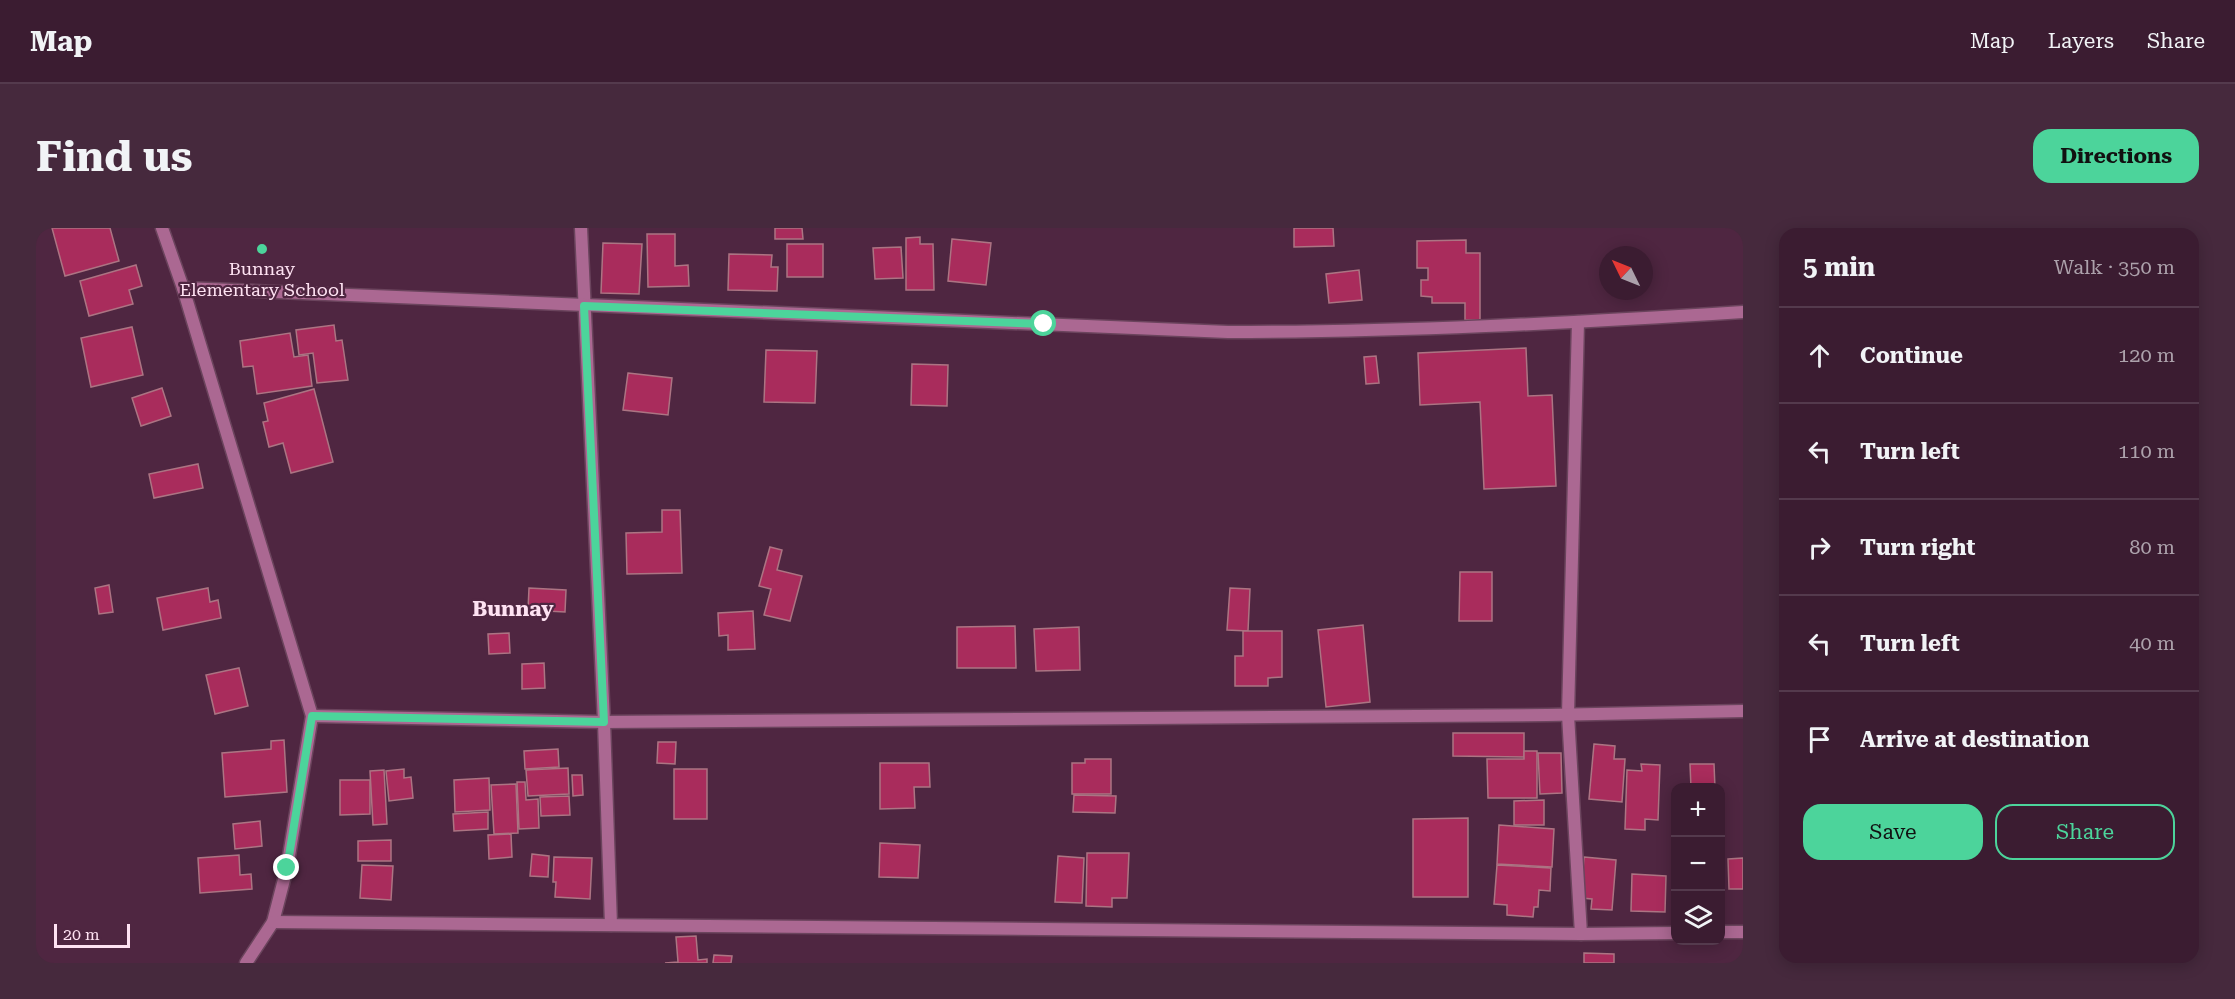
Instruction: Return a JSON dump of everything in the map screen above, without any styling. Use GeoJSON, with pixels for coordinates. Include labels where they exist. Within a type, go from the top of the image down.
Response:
{"type":"FeatureCollection","features":[{"type":"Feature","properties":{"kind":"street"},"geometry":{"type":"LineString","coordinates":[[162,228],[183,288],[312,716],[287,868],[273,922],[246,963]]}},
{"type":"Feature","properties":{"kind":"street"},"geometry":{"type":"LineString","coordinates":[[581,228],[611,925]]}},
{"type":"Feature","properties":{"kind":"street"},"geometry":{"type":"LineString","coordinates":[[183,288],[1228,332],[1351,332],[1743,312]]}},
{"type":"Feature","properties":{"kind":"street"},"geometry":{"type":"LineString","coordinates":[[1578,322],[1568,715],[1581,934]]}},
{"type":"Feature","properties":{"kind":"street"},"geometry":{"type":"LineString","coordinates":[[312,716],[604,722],[1568,715],[1743,711]]}},
{"type":"Feature","properties":{"kind":"street"},"geometry":{"type":"LineString","coordinates":[[273,922],[1671,933]]}},
{"type":"Feature","properties":{"kind":"street"},"geometry":{"type":"LineString","coordinates":[[1725,932],[1743,932]]}},
{"type":"Feature","properties":{"kind":"building"},"geometry":{"type":"Polygon","coordinates":[[[52,228],[110,228],[119,261],[65,276],[52,228]]]}},
{"type":"Feature","properties":{"kind":"building"},"geometry":{"type":"Polygon","coordinates":[[[775,228],[802,228],[803,239],[775,239],[775,228]]]}},
{"type":"Feature","properties":{"kind":"building"},"geometry":{"type":"Polygon","coordinates":[[[1294,228],[1333,228],[1334,246],[1294,247],[1294,228]]]}},
{"type":"Feature","properties":{"kind":"building"},"geometry":{"type":"Polygon","coordinates":[[[647,234],[675,234],[675,266],[688,265],[689,286],[648,287],[647,234]]]}},
{"type":"Feature","properties":{"kind":"building"},"geometry":{"type":"Polygon","coordinates":[[[920,237],[920,244],[933,244],[934,290],[906,290],[906,238],[920,237]]]}},
{"type":"Feature","properties":{"kind":"building"},"geometry":{"type":"Polygon","coordinates":[[[952,239],[991,243],[986,285],[948,281],[952,239]]]}},
{"type":"Feature","properties":{"kind":"building"},"geometry":{"type":"Polygon","coordinates":[[[1466,240],[1466,253],[1480,253],[1480,320],[1465,320],[1465,303],[1432,303],[1432,297],[1421,296],[1421,280],[1428,280],[1428,268],[1417,268],[1417,241],[1466,240]]]}},
{"type":"Feature","properties":{"kind":"building"},"geometry":{"type":"Polygon","coordinates":[[[603,243],[642,244],[639,294],[601,293],[603,243]]]}},
{"type":"Feature","properties":{"kind":"building"},"geometry":{"type":"Polygon","coordinates":[[[787,244],[823,244],[823,277],[787,277],[787,244]]]}},
{"type":"Feature","properties":{"kind":"building"},"geometry":{"type":"Polygon","coordinates":[[[901,247],[903,278],[875,279],[873,248],[901,247]]]}},
{"type":"Feature","properties":{"kind":"building"},"geometry":{"type":"Polygon","coordinates":[[[729,254],[772,255],[771,267],[778,267],[777,291],[728,290],[729,254]]]}},
{"type":"Feature","properties":{"kind":"building"},"geometry":{"type":"Polygon","coordinates":[[[136,265],[142,286],[129,290],[133,304],[89,316],[80,281],[136,265]]]}},
{"type":"Feature","properties":{"kind":"building"},"geometry":{"type":"Polygon","coordinates":[[[1359,270],[1362,300],[1329,303],[1326,274],[1359,270]]]}},
{"type":"Feature","properties":{"kind":"building"},"geometry":{"type":"Polygon","coordinates":[[[334,325],[336,341],[342,340],[348,380],[317,383],[313,353],[299,355],[296,330],[334,325]]]}},
{"type":"Feature","properties":{"kind":"building"},"geometry":{"type":"Polygon","coordinates":[[[132,327],[143,375],[91,387],[81,338],[132,327]]]}},
{"type":"Feature","properties":{"kind":"building"},"geometry":{"type":"Polygon","coordinates":[[[290,333],[294,357],[308,355],[312,386],[257,394],[253,366],[243,367],[240,341],[290,333]]]}},
{"type":"Feature","properties":{"kind":"building"},"geometry":{"type":"Polygon","coordinates":[[[1526,348],[1528,396],[1552,395],[1556,486],[1484,489],[1480,402],[1420,405],[1418,353],[1526,348]]]}},
{"type":"Feature","properties":{"kind":"building"},"geometry":{"type":"Polygon","coordinates":[[[766,350],[817,351],[815,403],[764,402],[766,350]]]}},
{"type":"Feature","properties":{"kind":"building"},"geometry":{"type":"Polygon","coordinates":[[[1376,356],[1379,383],[1366,384],[1364,357],[1376,356]]]}},
{"type":"Feature","properties":{"kind":"building"},"geometry":{"type":"Polygon","coordinates":[[[912,364],[948,365],[947,406],[911,405],[912,364]]]}},
{"type":"Feature","properties":{"kind":"building"},"geometry":{"type":"Polygon","coordinates":[[[628,373],[672,378],[668,415],[623,410],[628,373]]]}},
{"type":"Feature","properties":{"kind":"building"},"geometry":{"type":"Polygon","coordinates":[[[162,388],[171,416],[141,426],[132,398],[162,388]]]}},
{"type":"Feature","properties":{"kind":"building"},"geometry":{"type":"Polygon","coordinates":[[[314,389],[333,462],[291,473],[283,443],[269,447],[263,422],[268,421],[264,403],[314,389]]]}},
{"type":"Feature","properties":{"kind":"building"},"geometry":{"type":"Polygon","coordinates":[[[198,464],[203,488],[154,498],[149,474],[198,464]]]}},
{"type":"Feature","properties":{"kind":"building"},"geometry":{"type":"Polygon","coordinates":[[[662,510],[680,510],[682,573],[627,574],[626,533],[662,532],[662,510]]]}},
{"type":"Feature","properties":{"kind":"building"},"geometry":{"type":"Polygon","coordinates":[[[770,547],[782,550],[777,570],[802,576],[790,621],[764,615],[771,589],[759,586],[770,547]]]}},
{"type":"Feature","properties":{"kind":"building"},"geometry":{"type":"Polygon","coordinates":[[[1460,572],[1492,572],[1492,621],[1459,621],[1460,572]]]}},
{"type":"Feature","properties":{"kind":"building"},"geometry":{"type":"Polygon","coordinates":[[[109,585],[113,612],[99,614],[95,588],[109,585]]]}},
{"type":"Feature","properties":{"kind":"building"},"geometry":{"type":"Polygon","coordinates":[[[208,588],[210,602],[218,600],[221,618],[163,630],[157,598],[208,588]]]}},
{"type":"Feature","properties":{"kind":"building"},"geometry":{"type":"Polygon","coordinates":[[[529,588],[566,590],[565,612],[528,610],[529,588]]]}},
{"type":"Feature","properties":{"kind":"building"},"geometry":{"type":"Polygon","coordinates":[[[1230,588],[1250,589],[1248,631],[1227,630],[1230,588]]]}},
{"type":"Feature","properties":{"kind":"building"},"geometry":{"type":"Polygon","coordinates":[[[753,611],[755,649],[728,650],[728,635],[719,636],[718,613],[753,611]]]}},
{"type":"Feature","properties":{"kind":"building"},"geometry":{"type":"Polygon","coordinates":[[[1363,625],[1370,702],[1326,707],[1318,630],[1363,625]]]}},
{"type":"Feature","properties":{"kind":"building"},"geometry":{"type":"Polygon","coordinates":[[[1015,626],[1016,668],[957,668],[957,627],[1015,626]]]}},
{"type":"Feature","properties":{"kind":"building"},"geometry":{"type":"Polygon","coordinates":[[[1079,627],[1080,670],[1036,671],[1034,629],[1079,627]]]}},
{"type":"Feature","properties":{"kind":"building"},"geometry":{"type":"Polygon","coordinates":[[[1243,631],[1282,631],[1282,677],[1268,678],[1268,686],[1235,686],[1235,656],[1243,656],[1243,631]]]}},
{"type":"Feature","properties":{"kind":"building"},"geometry":{"type":"Polygon","coordinates":[[[509,633],[510,653],[489,654],[488,634],[509,633]]]}},
{"type":"Feature","properties":{"kind":"building"},"geometry":{"type":"Polygon","coordinates":[[[544,663],[545,688],[522,689],[522,664],[544,663]]]}},
{"type":"Feature","properties":{"kind":"building"},"geometry":{"type":"Polygon","coordinates":[[[239,668],[248,706],[215,714],[206,675],[239,668]]]}},
{"type":"Feature","properties":{"kind":"building"},"geometry":{"type":"Polygon","coordinates":[[[1453,733],[1524,733],[1524,757],[1453,756],[1453,733]]]}},
{"type":"Feature","properties":{"kind":"building"},"geometry":{"type":"Polygon","coordinates":[[[284,740],[287,792],[225,797],[222,753],[271,749],[271,741],[284,740]]]}},
{"type":"Feature","properties":{"kind":"building"},"geometry":{"type":"Polygon","coordinates":[[[658,742],[676,742],[675,764],[657,763],[658,742]]]}},
{"type":"Feature","properties":{"kind":"building"},"geometry":{"type":"Polygon","coordinates":[[[1594,744],[1615,746],[1614,759],[1625,759],[1622,802],[1589,799],[1594,744]]]}},
{"type":"Feature","properties":{"kind":"building"},"geometry":{"type":"Polygon","coordinates":[[[558,749],[559,767],[525,769],[524,751],[558,749]]]}},
{"type":"Feature","properties":{"kind":"building"},"geometry":{"type":"Polygon","coordinates":[[[1524,751],[1537,751],[1537,798],[1488,798],[1487,759],[1524,759],[1524,751]]]}},
{"type":"Feature","properties":{"kind":"building"},"geometry":{"type":"Polygon","coordinates":[[[1538,753],[1561,753],[1562,793],[1540,794],[1538,753]]]}},
{"type":"Feature","properties":{"kind":"building"},"geometry":{"type":"Polygon","coordinates":[[[1085,759],[1111,759],[1111,794],[1072,794],[1072,763],[1085,763],[1085,759]]]}},
{"type":"Feature","properties":{"kind":"building"},"geometry":{"type":"Polygon","coordinates":[[[880,763],[929,763],[930,787],[914,787],[915,808],[880,809],[880,763]]]}},
{"type":"Feature","properties":{"kind":"building"},"geometry":{"type":"Polygon","coordinates":[[[1641,764],[1660,765],[1658,820],[1645,819],[1645,830],[1625,829],[1627,770],[1642,771],[1641,764]]]}},
{"type":"Feature","properties":{"kind":"building"},"geometry":{"type":"Polygon","coordinates":[[[1690,764],[1714,764],[1715,783],[1691,783],[1690,764]]]}},
{"type":"Feature","properties":{"kind":"building"},"geometry":{"type":"Polygon","coordinates":[[[568,768],[569,794],[528,796],[526,770],[568,768]]]}},
{"type":"Feature","properties":{"kind":"building"},"geometry":{"type":"Polygon","coordinates":[[[404,769],[404,778],[411,777],[413,798],[389,801],[386,771],[404,769]]]}},
{"type":"Feature","properties":{"kind":"building"},"geometry":{"type":"Polygon","coordinates":[[[674,769],[707,769],[707,819],[674,819],[674,769]]]}},
{"type":"Feature","properties":{"kind":"building"},"geometry":{"type":"Polygon","coordinates":[[[384,770],[387,824],[373,825],[370,771],[384,770]]]}},
{"type":"Feature","properties":{"kind":"building"},"geometry":{"type":"Polygon","coordinates":[[[572,775],[582,775],[583,795],[573,796],[572,775]]]}},
{"type":"Feature","properties":{"kind":"building"},"geometry":{"type":"Polygon","coordinates":[[[489,778],[490,810],[455,812],[454,780],[489,778]]]}},
{"type":"Feature","properties":{"kind":"building"},"geometry":{"type":"Polygon","coordinates":[[[340,780],[370,780],[370,814],[340,815],[340,780]]]}},
{"type":"Feature","properties":{"kind":"building"},"geometry":{"type":"Polygon","coordinates":[[[517,782],[525,782],[526,800],[538,799],[539,828],[519,829],[517,782]]]}},
{"type":"Feature","properties":{"kind":"building"},"geometry":{"type":"Polygon","coordinates":[[[516,784],[518,833],[494,834],[491,785],[516,784]]]}},
{"type":"Feature","properties":{"kind":"building"},"geometry":{"type":"Polygon","coordinates":[[[1074,795],[1116,796],[1115,813],[1073,812],[1074,795]]]}},
{"type":"Feature","properties":{"kind":"building"},"geometry":{"type":"Polygon","coordinates":[[[569,796],[570,815],[541,816],[540,797],[569,796]]]}},
{"type":"Feature","properties":{"kind":"building"},"geometry":{"type":"Polygon","coordinates":[[[1544,800],[1544,825],[1514,825],[1514,801],[1544,800]]]}},
{"type":"Feature","properties":{"kind":"building"},"geometry":{"type":"Polygon","coordinates":[[[488,812],[488,829],[454,831],[453,814],[488,812]]]}},
{"type":"Feature","properties":{"kind":"building"},"geometry":{"type":"Polygon","coordinates":[[[1468,818],[1468,897],[1413,897],[1413,819],[1468,818]]]}},
{"type":"Feature","properties":{"kind":"building"},"geometry":{"type":"Polygon","coordinates":[[[260,821],[262,846],[235,849],[233,824],[260,821]]]}},
{"type":"Feature","properties":{"kind":"building"},"geometry":{"type":"Polygon","coordinates":[[[1499,825],[1554,829],[1552,867],[1497,864],[1499,825]]]}},
{"type":"Feature","properties":{"kind":"building"},"geometry":{"type":"Polygon","coordinates":[[[511,834],[512,857],[489,859],[488,835],[511,834]]]}},
{"type":"Feature","properties":{"kind":"building"},"geometry":{"type":"Polygon","coordinates":[[[391,840],[391,861],[358,861],[358,841],[391,840]]]}},
{"type":"Feature","properties":{"kind":"building"},"geometry":{"type":"Polygon","coordinates":[[[880,843],[920,845],[918,878],[879,877],[880,843]]]}},
{"type":"Feature","properties":{"kind":"building"},"geometry":{"type":"Polygon","coordinates":[[[1087,853],[1129,853],[1127,898],[1112,898],[1112,907],[1086,906],[1087,853]]]}},
{"type":"Feature","properties":{"kind":"building"},"geometry":{"type":"Polygon","coordinates":[[[532,854],[549,856],[548,877],[530,876],[532,854]]]}},
{"type":"Feature","properties":{"kind":"building"},"geometry":{"type":"Polygon","coordinates":[[[239,855],[240,875],[251,874],[252,889],[200,893],[198,858],[239,855]]]}},
{"type":"Feature","properties":{"kind":"building"},"geometry":{"type":"Polygon","coordinates":[[[1058,856],[1084,858],[1082,903],[1055,902],[1058,856]]]}},
{"type":"Feature","properties":{"kind":"building"},"geometry":{"type":"Polygon","coordinates":[[[554,857],[592,858],[590,899],[555,897],[554,857]]]}},
{"type":"Feature","properties":{"kind":"building"},"geometry":{"type":"Polygon","coordinates":[[[1584,857],[1616,860],[1612,910],[1591,909],[1592,899],[1581,898],[1584,857]]]}},
{"type":"Feature","properties":{"kind":"building"},"geometry":{"type":"Polygon","coordinates":[[[1743,858],[1743,889],[1729,889],[1728,859],[1743,858]]]}},
{"type":"Feature","properties":{"kind":"building"},"geometry":{"type":"Polygon","coordinates":[[[362,865],[393,866],[391,900],[360,898],[362,865]]]}},
{"type":"Feature","properties":{"kind":"building"},"geometry":{"type":"Polygon","coordinates":[[[1497,865],[1551,868],[1550,891],[1539,890],[1538,907],[1534,907],[1533,917],[1507,915],[1507,905],[1494,904],[1497,865]]]}},
{"type":"Feature","properties":{"kind":"building"},"geometry":{"type":"Polygon","coordinates":[[[1632,874],[1666,876],[1665,912],[1631,911],[1632,874]]]}},
{"type":"Feature","properties":{"kind":"building"},"geometry":{"type":"Polygon","coordinates":[[[696,936],[698,960],[707,959],[707,963],[665,963],[678,962],[676,937],[696,936]]]}},
{"type":"Feature","properties":{"kind":"building"},"geometry":{"type":"Polygon","coordinates":[[[1584,953],[1614,954],[1614,963],[1584,963],[1584,953]]]}},
{"type":"Feature","properties":{"kind":"building"},"geometry":{"type":"Polygon","coordinates":[[[714,955],[732,956],[731,963],[713,963],[714,955]]]}},
{"type":"Feature","properties":{"kind":"place","name":"Bunnay Elementary School"},"geometry":{"type":"Point","coordinates":[262,249]}},
{"type":"Feature","properties":{"kind":"district","name":"Bunnay"},"geometry":{"type":"Point","coordinates":[513,609]}},
{"type":"Feature","properties":{"kind":"route"},"geometry":{"type":"LineString","coordinates":[[287,868],[312,716],[604,722],[584,306],[1044,324]]}}]}
